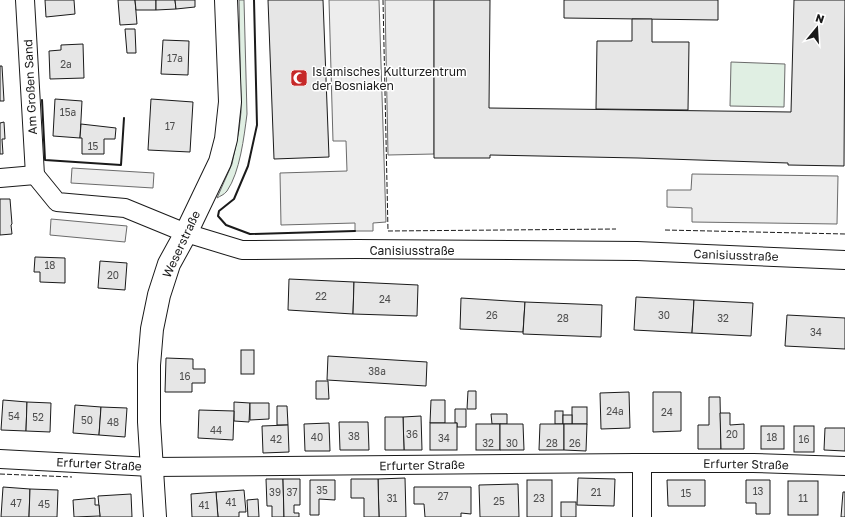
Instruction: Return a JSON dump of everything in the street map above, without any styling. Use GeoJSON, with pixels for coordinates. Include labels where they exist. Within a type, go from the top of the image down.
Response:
{"type":"FeatureCollection","features":[{"type":"Feature","properties":{"kind":"street","name":"Am Großen Sand"},"geometry":{"type":"LineString","coordinates":[[25,0],[35,175]]}},
{"type":"Feature","properties":{"kind":"street","name":"Weserstraße"},"geometry":{"type":"LineString","coordinates":[[155,517],[149,422],[149,365],[152,329],[159,295],[169,264],[186,233],[220,162],[226,139],[230,102],[226,0]]}},
{"type":"Feature","properties":{"kind":"street"},"geometry":{"type":"LineString","coordinates":[[0,178],[35,175]]}},
{"type":"Feature","properties":{"kind":"street","name":"Canisiusstraße"},"geometry":{"type":"LineString","coordinates":[[35,175],[57,202],[125,208],[186,233],[242,250],[365,249],[637,252],[845,260]]}},
{"type":"Feature","properties":{"kind":"street","name":"Erfurter Straße"},"geometry":{"type":"LineString","coordinates":[[0,459],[152,467],[642,464],[845,466]]}},
{"type":"Feature","properties":{"kind":"street"},"geometry":{"type":"LineString","coordinates":[[642,464],[642,517]]}},
{"type":"Feature","properties":{"kind":"green space"},"geometry":{"type":"Polygon","coordinates":[[[239,0],[244,0],[247,114],[241,154],[235,174],[227,191],[217,198],[232,164],[241,112],[239,0]]]}},
{"type":"Feature","properties":{"kind":"green space"},"geometry":{"type":"Polygon","coordinates":[[[731,62],[785,64],[784,107],[730,106],[731,62]]]}},
{"type":"Feature","properties":{"kind":"shaded area"},"geometry":{"type":"Polygon","coordinates":[[[329,0],[379,0],[386,222],[373,223],[373,231],[355,231],[355,223],[281,225],[280,173],[347,171],[346,141],[333,141],[329,0]]]}},
{"type":"Feature","properties":{"kind":"shaded area"},"geometry":{"type":"Polygon","coordinates":[[[385,0],[434,0],[434,154],[388,155],[385,0]]]}},
{"type":"Feature","properties":{"kind":"shaded area"},"geometry":{"type":"Polygon","coordinates":[[[72,168],[154,173],[153,188],[71,183],[72,168]]]}},
{"type":"Feature","properties":{"kind":"shaded area"},"geometry":{"type":"Polygon","coordinates":[[[692,174],[838,176],[837,224],[692,222],[692,208],[667,207],[667,190],[691,190],[692,174]]]}},
{"type":"Feature","properties":{"kind":"shaded area"},"geometry":{"type":"Polygon","coordinates":[[[51,219],[127,226],[125,242],[50,235],[51,219]]]}},
{"type":"Feature","properties":{"kind":"building"},"geometry":{"type":"Polygon","coordinates":[[[45,0],[74,0],[75,14],[46,17],[45,0]]]}},
{"type":"Feature","properties":{"kind":"building"},"geometry":{"type":"Polygon","coordinates":[[[118,0],[135,0],[137,24],[120,25],[118,0]]]}},
{"type":"Feature","properties":{"kind":"building"},"geometry":{"type":"Polygon","coordinates":[[[135,0],[156,0],[156,10],[136,10],[135,0]]]}},
{"type":"Feature","properties":{"kind":"building"},"geometry":{"type":"Polygon","coordinates":[[[156,0],[175,0],[176,9],[156,10],[156,0]]]}},
{"type":"Feature","properties":{"kind":"building"},"geometry":{"type":"Polygon","coordinates":[[[175,0],[195,0],[195,7],[176,9],[175,0]]]}},
{"type":"Feature","properties":{"kind":"building","name":"Islamisches Kulturzentrum der Bosniaken"},"geometry":{"type":"Polygon","coordinates":[[[268,0],[323,0],[329,157],[274,159],[268,0]]]}},
{"type":"Feature","properties":{"kind":"building"},"geometry":{"type":"Polygon","coordinates":[[[434,0],[490,0],[489,108],[791,112],[794,0],[845,0],[844,166],[638,158],[490,155],[490,158],[434,158],[434,0]]]}},
{"type":"Feature","properties":{"kind":"building"},"geometry":{"type":"Polygon","coordinates":[[[564,0],[718,0],[718,20],[564,18],[564,0]]]}},
{"type":"Feature","properties":{"kind":"building"},"geometry":{"type":"Polygon","coordinates":[[[632,19],[652,19],[652,42],[689,42],[688,110],[596,109],[597,41],[632,41],[632,19]]]}},
{"type":"Feature","properties":{"kind":"building"},"geometry":{"type":"Polygon","coordinates":[[[125,29],[135,29],[136,53],[127,53],[125,29]]]}},
{"type":"Feature","properties":{"kind":"building"},"geometry":{"type":"Polygon","coordinates":[[[163,40],[189,41],[188,75],[161,74],[163,40]]]}},
{"type":"Feature","properties":{"kind":"building"},"geometry":{"type":"Polygon","coordinates":[[[83,44],[84,78],[50,79],[49,51],[61,50],[61,45],[83,44]]]}},
{"type":"Feature","properties":{"kind":"building"},"geometry":{"type":"Polygon","coordinates":[[[0,66],[2,66],[4,101],[0,101],[0,66]]]}},
{"type":"Feature","properties":{"kind":"building"},"geometry":{"type":"Polygon","coordinates":[[[55,99],[82,101],[80,138],[53,136],[55,99]]]}},
{"type":"Feature","properties":{"kind":"building"},"geometry":{"type":"Polygon","coordinates":[[[151,99],[193,102],[190,152],[148,150],[151,99]]]}},
{"type":"Feature","properties":{"kind":"building"},"geometry":{"type":"Polygon","coordinates":[[[4,122],[5,139],[2,139],[3,154],[0,154],[0,123],[4,122]]]}},
{"type":"Feature","properties":{"kind":"building"},"geometry":{"type":"Polygon","coordinates":[[[81,124],[116,128],[115,139],[104,139],[104,154],[82,154],[82,138],[80,138],[81,124]]]}},
{"type":"Feature","properties":{"kind":"building"},"geometry":{"type":"Polygon","coordinates":[[[0,199],[10,199],[12,234],[0,235],[0,199]]]}},
{"type":"Feature","properties":{"kind":"building"},"geometry":{"type":"Polygon","coordinates":[[[35,257],[65,258],[65,283],[40,282],[40,272],[34,272],[35,257]]]}},
{"type":"Feature","properties":{"kind":"building"},"geometry":{"type":"Polygon","coordinates":[[[100,261],[127,263],[125,290],[98,288],[100,261]]]}},
{"type":"Feature","properties":{"kind":"building"},"geometry":{"type":"Polygon","coordinates":[[[289,279],[354,282],[353,314],[288,310],[289,279]]]}},
{"type":"Feature","properties":{"kind":"building"},"geometry":{"type":"Polygon","coordinates":[[[354,282],[418,285],[417,316],[353,314],[354,282]]]}},
{"type":"Feature","properties":{"kind":"building"},"geometry":{"type":"Polygon","coordinates":[[[636,297],[694,300],[692,333],[634,330],[636,297]]]}},
{"type":"Feature","properties":{"kind":"building"},"geometry":{"type":"Polygon","coordinates":[[[461,298],[525,302],[523,332],[460,329],[461,298]]]}},
{"type":"Feature","properties":{"kind":"building"},"geometry":{"type":"Polygon","coordinates":[[[694,300],[753,303],[751,336],[692,333],[694,300]]]}},
{"type":"Feature","properties":{"kind":"building"},"geometry":{"type":"Polygon","coordinates":[[[525,302],[602,305],[601,337],[523,334],[525,302]]]}},
{"type":"Feature","properties":{"kind":"building"},"geometry":{"type":"Polygon","coordinates":[[[787,315],[845,318],[845,349],[785,346],[787,315]]]}},
{"type":"Feature","properties":{"kind":"building"},"geometry":{"type":"Polygon","coordinates":[[[241,350],[254,350],[254,374],[241,374],[241,350]]]}},
{"type":"Feature","properties":{"kind":"building"},"geometry":{"type":"Polygon","coordinates":[[[328,356],[427,362],[426,386],[327,380],[328,356]]]}},
{"type":"Feature","properties":{"kind":"building"},"geometry":{"type":"Polygon","coordinates":[[[166,358],[193,359],[193,369],[205,369],[205,383],[192,383],[192,392],[165,392],[166,358]]]}},
{"type":"Feature","properties":{"kind":"building"},"geometry":{"type":"Polygon","coordinates":[[[316,381],[328,381],[329,399],[316,399],[316,381]]]}},
{"type":"Feature","properties":{"kind":"building"},"geometry":{"type":"Polygon","coordinates":[[[468,391],[476,391],[476,409],[467,409],[468,391]]]}},
{"type":"Feature","properties":{"kind":"building"},"geometry":{"type":"Polygon","coordinates":[[[629,392],[630,428],[601,429],[600,393],[629,392]]]}},
{"type":"Feature","properties":{"kind":"building"},"geometry":{"type":"Polygon","coordinates":[[[653,392],[681,392],[681,431],[653,432],[653,392]]]}},
{"type":"Feature","properties":{"kind":"building"},"geometry":{"type":"Polygon","coordinates":[[[709,397],[720,397],[721,449],[698,449],[698,425],[709,425],[709,397]]]}},
{"type":"Feature","properties":{"kind":"building"},"geometry":{"type":"Polygon","coordinates":[[[3,400],[27,402],[26,431],[1,430],[3,400]]]}},
{"type":"Feature","properties":{"kind":"building"},"geometry":{"type":"Polygon","coordinates":[[[431,400],[445,400],[445,423],[430,423],[431,400]]]}},
{"type":"Feature","properties":{"kind":"building"},"geometry":{"type":"Polygon","coordinates":[[[27,402],[51,403],[50,432],[26,431],[27,402]]]}},
{"type":"Feature","properties":{"kind":"building"},"geometry":{"type":"Polygon","coordinates":[[[234,402],[250,403],[249,422],[234,421],[234,402]]]}},
{"type":"Feature","properties":{"kind":"building"},"geometry":{"type":"Polygon","coordinates":[[[250,403],[269,403],[269,419],[250,420],[250,403]]]}},
{"type":"Feature","properties":{"kind":"building"},"geometry":{"type":"Polygon","coordinates":[[[75,405],[101,407],[99,435],[73,433],[75,405]]]}},
{"type":"Feature","properties":{"kind":"building"},"geometry":{"type":"Polygon","coordinates":[[[277,406],[287,406],[288,425],[277,425],[277,406]]]}},
{"type":"Feature","properties":{"kind":"building"},"geometry":{"type":"Polygon","coordinates":[[[101,407],[127,408],[125,437],[99,435],[101,407]]]}},
{"type":"Feature","properties":{"kind":"building"},"geometry":{"type":"Polygon","coordinates":[[[572,407],[587,407],[587,424],[572,424],[572,407]]]}},
{"type":"Feature","properties":{"kind":"building"},"geometry":{"type":"Polygon","coordinates":[[[455,409],[466,409],[466,427],[457,427],[457,423],[455,423],[455,409]]]}},
{"type":"Feature","properties":{"kind":"building"},"geometry":{"type":"Polygon","coordinates":[[[199,410],[234,411],[233,440],[198,438],[199,410]]]}},
{"type":"Feature","properties":{"kind":"building"},"geometry":{"type":"Polygon","coordinates":[[[555,411],[563,411],[563,424],[555,424],[555,411]]]}},
{"type":"Feature","properties":{"kind":"building"},"geometry":{"type":"Polygon","coordinates":[[[720,413],[730,413],[730,425],[744,424],[744,449],[721,449],[720,413]]]}},
{"type":"Feature","properties":{"kind":"building"},"geometry":{"type":"Polygon","coordinates":[[[491,414],[507,414],[507,424],[492,424],[491,414]]]}},
{"type":"Feature","properties":{"kind":"building"},"geometry":{"type":"Polygon","coordinates":[[[563,415],[572,415],[572,424],[563,424],[563,415]]]}},
{"type":"Feature","properties":{"kind":"building"},"geometry":{"type":"Polygon","coordinates":[[[421,416],[422,450],[404,450],[403,417],[421,416]]]}},
{"type":"Feature","properties":{"kind":"building"},"geometry":{"type":"Polygon","coordinates":[[[385,417],[403,417],[404,450],[385,450],[385,417]]]}},
{"type":"Feature","properties":{"kind":"building"},"geometry":{"type":"Polygon","coordinates":[[[339,422],[368,422],[369,450],[340,450],[339,422]]]}},
{"type":"Feature","properties":{"kind":"building"},"geometry":{"type":"Polygon","coordinates":[[[329,423],[330,451],[305,451],[304,424],[329,423]]]}},
{"type":"Feature","properties":{"kind":"building"},"geometry":{"type":"Polygon","coordinates":[[[430,423],[457,423],[457,450],[430,450],[430,423]]]}},
{"type":"Feature","properties":{"kind":"building"},"geometry":{"type":"Polygon","coordinates":[[[476,424],[500,424],[500,450],[476,450],[476,424]]]}},
{"type":"Feature","properties":{"kind":"building"},"geometry":{"type":"Polygon","coordinates":[[[500,424],[523,424],[524,450],[500,450],[500,424]]]}},
{"type":"Feature","properties":{"kind":"building"},"geometry":{"type":"Polygon","coordinates":[[[540,424],[564,424],[564,450],[539,450],[540,424]]]}},
{"type":"Feature","properties":{"kind":"building"},"geometry":{"type":"Polygon","coordinates":[[[564,424],[587,424],[586,451],[564,450],[564,424]]]}},
{"type":"Feature","properties":{"kind":"building"},"geometry":{"type":"Polygon","coordinates":[[[288,425],[289,452],[263,453],[262,426],[288,425]]]}},
{"type":"Feature","properties":{"kind":"building"},"geometry":{"type":"Polygon","coordinates":[[[761,426],[784,426],[784,449],[761,449],[761,426]]]}},
{"type":"Feature","properties":{"kind":"building"},"geometry":{"type":"Polygon","coordinates":[[[794,426],[814,426],[814,452],[794,452],[794,426]]]}},
{"type":"Feature","properties":{"kind":"building"},"geometry":{"type":"Polygon","coordinates":[[[825,428],[845,428],[845,451],[824,450],[825,428]]]}},
{"type":"Feature","properties":{"kind":"building"},"geometry":{"type":"Polygon","coordinates":[[[405,478],[406,517],[379,517],[378,479],[405,478]]]}},
{"type":"Feature","properties":{"kind":"building"},"geometry":{"type":"Polygon","coordinates":[[[578,478],[615,479],[614,506],[577,505],[578,478]]]}},
{"type":"Feature","properties":{"kind":"building"},"geometry":{"type":"Polygon","coordinates":[[[266,479],[283,479],[284,517],[272,517],[272,506],[267,506],[266,479]]]}},
{"type":"Feature","properties":{"kind":"building"},"geometry":{"type":"Polygon","coordinates":[[[283,479],[300,479],[300,505],[294,505],[294,513],[299,513],[299,517],[284,517],[283,479]]]}},
{"type":"Feature","properties":{"kind":"building"},"geometry":{"type":"Polygon","coordinates":[[[351,479],[378,479],[379,517],[364,517],[364,498],[351,498],[351,479]]]}},
{"type":"Feature","properties":{"kind":"building"},"geometry":{"type":"Polygon","coordinates":[[[310,480],[335,480],[335,500],[319,499],[319,515],[310,515],[310,480]]]}},
{"type":"Feature","properties":{"kind":"building"},"geometry":{"type":"Polygon","coordinates":[[[527,480],[552,480],[552,517],[527,517],[527,480]]]}},
{"type":"Feature","properties":{"kind":"building"},"geometry":{"type":"Polygon","coordinates":[[[667,480],[705,480],[705,506],[668,506],[667,480]]]}},
{"type":"Feature","properties":{"kind":"building"},"geometry":{"type":"Polygon","coordinates":[[[746,480],[770,480],[770,514],[756,514],[756,503],[746,503],[746,480]]]}},
{"type":"Feature","properties":{"kind":"building"},"geometry":{"type":"Polygon","coordinates":[[[788,481],[818,481],[818,515],[788,515],[788,481]]]}},
{"type":"Feature","properties":{"kind":"building"},"geometry":{"type":"Polygon","coordinates":[[[518,484],[519,517],[480,517],[479,485],[518,484]]]}},
{"type":"Feature","properties":{"kind":"building"},"geometry":{"type":"Polygon","coordinates":[[[3,487],[30,489],[29,517],[1,517],[3,487]]]}},
{"type":"Feature","properties":{"kind":"building"},"geometry":{"type":"Polygon","coordinates":[[[414,487],[471,487],[471,514],[461,513],[461,517],[425,517],[424,504],[414,504],[414,487]]]}},
{"type":"Feature","properties":{"kind":"building"},"geometry":{"type":"Polygon","coordinates":[[[30,489],[58,490],[57,517],[29,517],[30,489]]]}},
{"type":"Feature","properties":{"kind":"building"},"geometry":{"type":"Polygon","coordinates":[[[244,490],[246,512],[239,512],[239,517],[218,517],[216,492],[244,490]]]}},
{"type":"Feature","properties":{"kind":"building"},"geometry":{"type":"Polygon","coordinates":[[[216,492],[218,517],[192,517],[191,494],[216,492]]]}},
{"type":"Feature","properties":{"kind":"building"},"geometry":{"type":"Polygon","coordinates":[[[843,492],[845,492],[845,517],[841,517],[843,492]]]}},
{"type":"Feature","properties":{"kind":"building"},"geometry":{"type":"Polygon","coordinates":[[[131,494],[132,517],[100,517],[98,496],[131,494]]]}},
{"type":"Feature","properties":{"kind":"building"},"geometry":{"type":"Polygon","coordinates":[[[95,498],[95,505],[99,505],[100,516],[74,517],[73,500],[95,498]]]}},
{"type":"Feature","properties":{"kind":"building"},"geometry":{"type":"Polygon","coordinates":[[[258,499],[259,517],[248,517],[247,500],[258,499]]]}},
{"type":"Feature","properties":{"kind":"building"},"geometry":{"type":"Polygon","coordinates":[[[561,502],[576,502],[576,517],[561,517],[561,502]]]}},
{"type":"Feature","properties":{"kind":"fence"},"geometry":{"type":"LineString","coordinates":[[383,0],[388,231],[616,229]]}},
{"type":"Feature","properties":{"kind":"fence"},"geometry":{"type":"LineString","coordinates":[[665,230],[845,234]]}},
{"type":"Feature","properties":{"kind":"fence"},"geometry":{"type":"LineString","coordinates":[[0,474],[72,477]]}},
{"type":"Feature","properties":{"kind":"wall"},"geometry":{"type":"LineString","coordinates":[[254,0],[257,125],[248,166],[234,199],[219,211],[218,216],[226,225],[250,234],[355,231]]}},
{"type":"Feature","properties":{"kind":"wall"},"geometry":{"type":"LineString","coordinates":[[42,100],[45,160],[121,165],[124,118]]}},
{"type":"Feature","properties":{"kind":"place","name":"Islamisches Kulturzentrum der Bosniaken"},"geometry":{"type":"Point","coordinates":[299,78]}}]}
